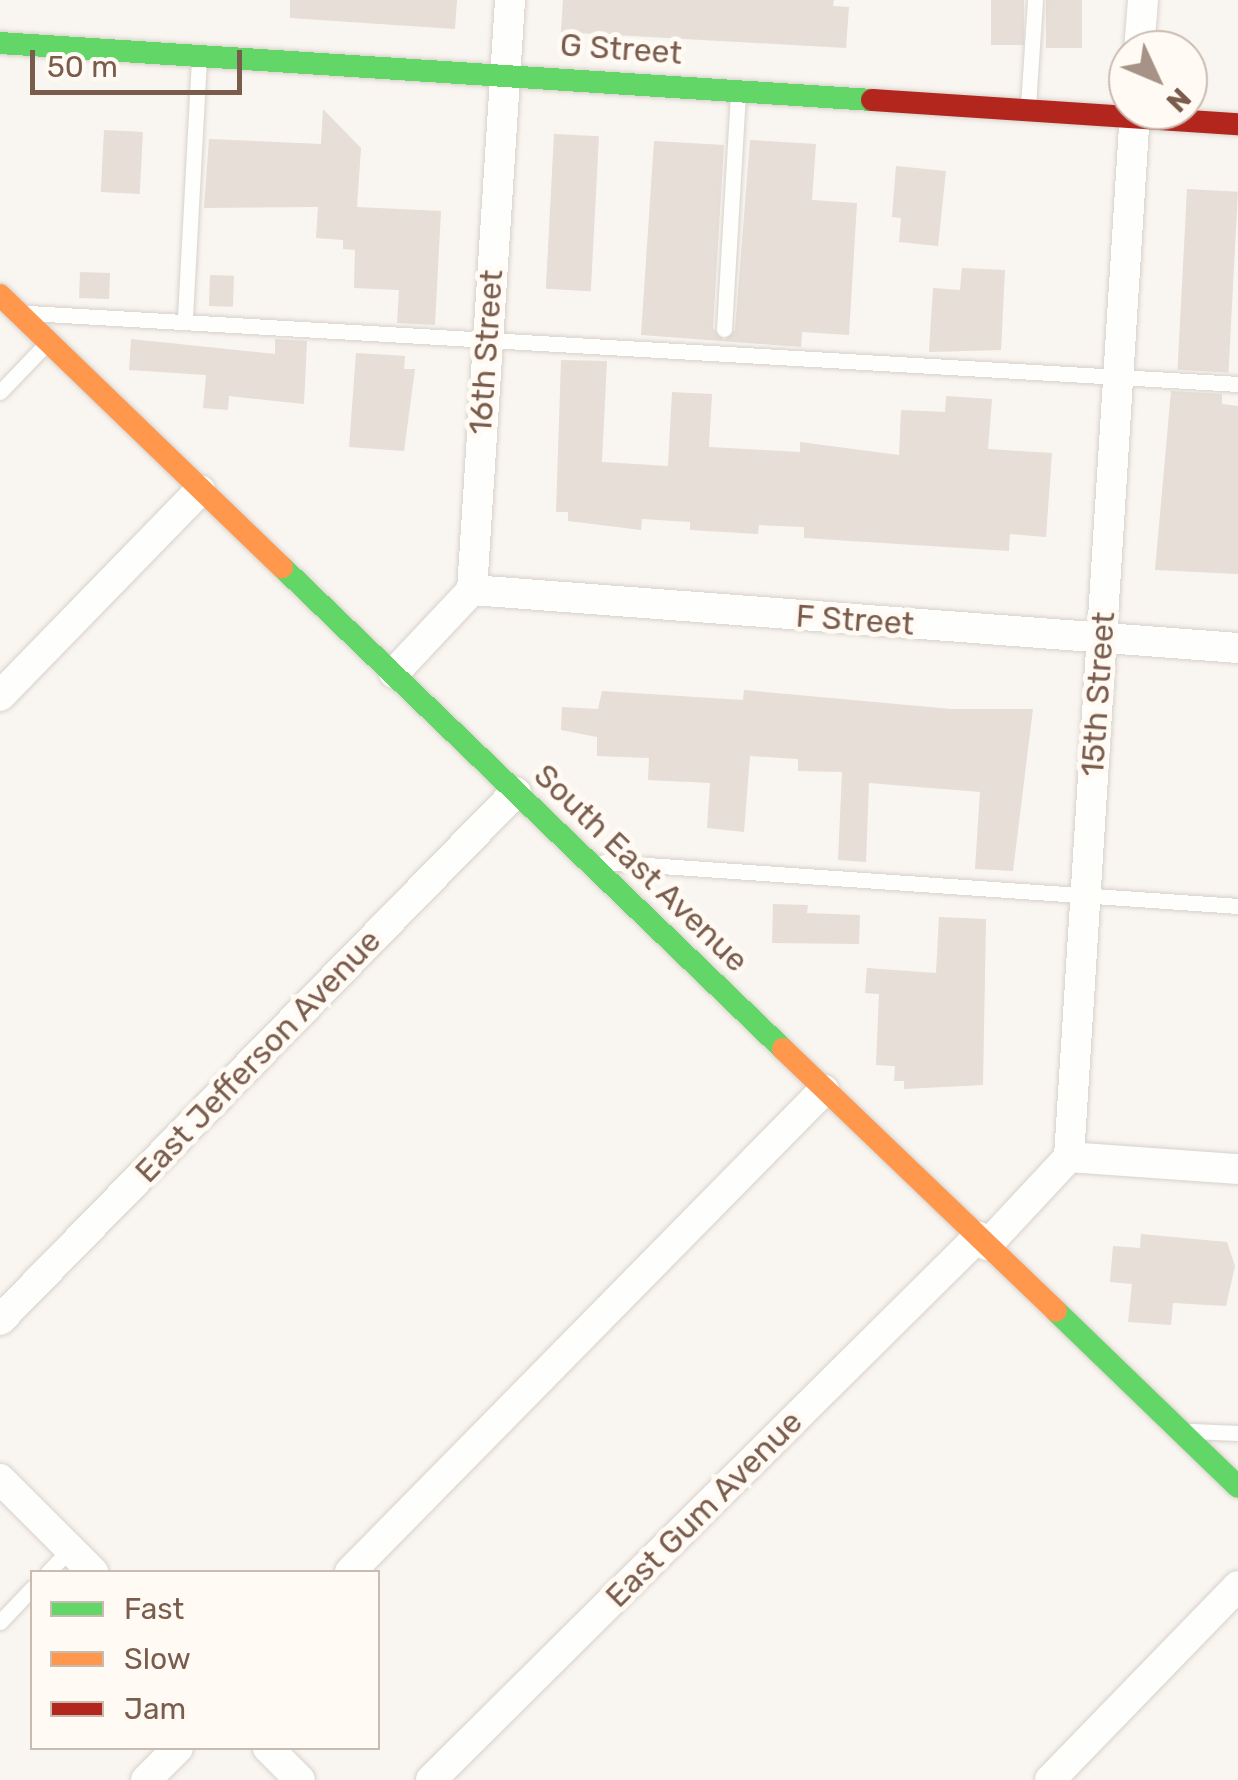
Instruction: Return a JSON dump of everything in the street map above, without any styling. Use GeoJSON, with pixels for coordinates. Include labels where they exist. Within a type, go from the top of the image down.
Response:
{"type":"FeatureCollection","features":[{"type":"Feature","properties":{"kind":"street","name":"16th Street"},"geometry":{"type":"LineString","coordinates":[[472,590],[510,0]]}},
{"type":"Feature","properties":{"kind":"street"},"geometry":{"type":"LineString","coordinates":[[1141,30],[1143,0]]}},
{"type":"Feature","properties":{"kind":"street","name":"G Street"},"geometry":{"type":"LineString","coordinates":[[0,43],[467,77],[505,74],[1108,113]]}},
{"type":"Feature","properties":{"kind":"street","name":"G Street"},"geometry":{"type":"LineString","coordinates":[[1208,121],[1238,124]]}},
{"type":"Feature","properties":{"kind":"street","name":"15th Street"},"geometry":{"type":"LineString","coordinates":[[1070,1158],[1133,130]]}},
{"type":"Feature","properties":{"kind":"street","name":"South East Avenue"},"geometry":{"type":"LineString","coordinates":[[0,295],[1238,1487]]}},
{"type":"Feature","properties":{"kind":"street"},"geometry":{"type":"LineString","coordinates":[[0,696],[200,490]]}},
{"type":"Feature","properties":{"kind":"street"},"geometry":{"type":"LineString","coordinates":[[394,674],[472,590]]}},
{"type":"Feature","properties":{"kind":"street","name":"F Street"},"geometry":{"type":"LineString","coordinates":[[472,590],[1238,648]]}},
{"type":"Feature","properties":{"kind":"street","name":"East Jefferson Avenue"},"geometry":{"type":"LineString","coordinates":[[0,1320],[516,792]]}},
{"type":"Feature","properties":{"kind":"street"},"geometry":{"type":"LineString","coordinates":[[352,1570],[824,1090]]}},
{"type":"Feature","properties":{"kind":"street"},"geometry":{"type":"LineString","coordinates":[[982,1242],[1070,1158],[1238,1168]]}},
{"type":"Feature","properties":{"kind":"street","name":"East Gum Avenue"},"geometry":{"type":"LineString","coordinates":[[431,1780],[982,1242]]}},
{"type":"Feature","properties":{"kind":"street"},"geometry":{"type":"LineString","coordinates":[[0,1479],[91,1570]]}},
{"type":"Feature","properties":{"kind":"street"},"geometry":{"type":"LineString","coordinates":[[1050,1780],[1238,1586]]}},
{"type":"Feature","properties":{"kind":"street"},"geometry":{"type":"LineString","coordinates":[[146,1780],[176,1750]]}},
{"type":"Feature","properties":{"kind":"street"},"geometry":{"type":"LineString","coordinates":[[270,1750],[300,1780]]}},
{"type":"Feature","properties":{"kind":"lane"},"geometry":{"type":"LineString","coordinates":[[1028,110],[1035,0]]}},
{"type":"Feature","properties":{"kind":"lane"},"geometry":{"type":"LineString","coordinates":[[185,318],[199,55]]}},
{"type":"Feature","properties":{"kind":"lane"},"geometry":{"type":"LineString","coordinates":[[724,330],[738,90]]}},
{"type":"Feature","properties":{"kind":"lane"},"geometry":{"type":"LineString","coordinates":[[19,313],[185,318],[486,340],[1238,384]]}},
{"type":"Feature","properties":{"kind":"lane"},"geometry":{"type":"LineString","coordinates":[[0,392],[48,342]]}},
{"type":"Feature","properties":{"kind":"lane"},"geometry":{"type":"LineString","coordinates":[[588,860],[1238,906]]}},
{"type":"Feature","properties":{"kind":"lane"},"geometry":{"type":"LineString","coordinates":[[1182,1431],[1238,1433]]}},
{"type":"Feature","properties":{"kind":"lane"},"geometry":{"type":"LineString","coordinates":[[50,1570],[70,1549]]}},
{"type":"Feature","properties":{"kind":"lane"},"geometry":{"type":"LineString","coordinates":[[0,1622],[30,1590]]}},
{"type":"Feature","properties":{"kind":"building"},"geometry":{"type":"Polygon","coordinates":[[[290,0],[457,0],[455,29],[290,18],[290,0]]]}},
{"type":"Feature","properties":{"kind":"building"},"geometry":{"type":"Polygon","coordinates":[[[563,0],[834,0],[833,6],[849,7],[846,48],[561,32],[563,0]]]}},
{"type":"Feature","properties":{"kind":"building"},"geometry":{"type":"Polygon","coordinates":[[[991,0],[1024,0],[1024,45],[991,45],[991,0]]]}},
{"type":"Feature","properties":{"kind":"building"},"geometry":{"type":"Polygon","coordinates":[[[1046,0],[1082,0],[1082,48],[1046,48],[1046,0]]]}},
{"type":"Feature","properties":{"kind":"building"},"geometry":{"type":"Polygon","coordinates":[[[323,109],[361,148],[357,207],[441,211],[435,325],[397,323],[399,290],[354,288],[355,250],[343,249],[343,240],[316,238],[318,207],[204,208],[209,139],[321,144],[323,109]]]}},
{"type":"Feature","properties":{"kind":"building"},"geometry":{"type":"Polygon","coordinates":[[[104,130],[143,132],[140,194],[101,192],[104,130]]]}},
{"type":"Feature","properties":{"kind":"building"},"geometry":{"type":"Polygon","coordinates":[[[554,134],[599,136],[591,291],[546,289],[554,134]]]}},
{"type":"Feature","properties":{"kind":"building"},"geometry":{"type":"Polygon","coordinates":[[[750,140],[816,144],[812,200],[857,203],[849,335],[802,332],[801,347],[641,335],[654,141],[724,145],[713,328],[724,340],[735,330],[750,140]]]}},
{"type":"Feature","properties":{"kind":"building"},"geometry":{"type":"Polygon","coordinates":[[[896,166],[946,171],[938,246],[899,242],[901,218],[892,217],[896,166]]]}},
{"type":"Feature","properties":{"kind":"building"},"geometry":{"type":"Polygon","coordinates":[[[1187,189],[1238,192],[1228,372],[1178,370],[1187,189]]]}},
{"type":"Feature","properties":{"kind":"building"},"geometry":{"type":"Polygon","coordinates":[[[962,268],[1005,270],[1001,350],[929,352],[933,288],[960,290],[962,268]]]}},
{"type":"Feature","properties":{"kind":"building"},"geometry":{"type":"Polygon","coordinates":[[[80,272],[110,273],[109,299],[79,298],[80,272]]]}},
{"type":"Feature","properties":{"kind":"building"},"geometry":{"type":"Polygon","coordinates":[[[210,275],[234,276],[233,307],[209,306],[210,275]]]}},
{"type":"Feature","properties":{"kind":"building"},"geometry":{"type":"Polygon","coordinates":[[[131,339],[275,354],[275,339],[307,341],[304,404],[229,396],[228,410],[203,408],[206,375],[129,370],[131,339]]]}},
{"type":"Feature","properties":{"kind":"building"},"geometry":{"type":"Polygon","coordinates":[[[356,353],[405,356],[404,369],[415,369],[404,451],[349,447],[356,353]]]}},
{"type":"Feature","properties":{"kind":"building"},"geometry":{"type":"Polygon","coordinates":[[[561,360],[607,361],[602,462],[668,466],[672,392],[712,394],[709,447],[800,452],[800,442],[899,455],[901,410],[945,412],[946,396],[992,399],[988,449],[1052,453],[1046,537],[1010,534],[1009,551],[804,538],[804,527],[759,525],[758,534],[690,530],[690,522],[642,519],[641,530],[568,521],[568,512],[556,512],[561,360]]]}},
{"type":"Feature","properties":{"kind":"building"},"geometry":{"type":"Polygon","coordinates":[[[1171,391],[1222,394],[1222,404],[1238,406],[1238,574],[1155,570],[1171,391]]]}},
{"type":"Feature","properties":{"kind":"building"},"geometry":{"type":"Polygon","coordinates":[[[744,690],[951,709],[1033,709],[1013,871],[975,869],[980,792],[869,783],[866,862],[838,860],[842,772],[798,771],[798,759],[750,756],[744,832],[707,828],[710,783],[648,780],[649,758],[597,756],[597,737],[561,730],[562,707],[598,709],[602,691],[743,700],[744,690]]]}},
{"type":"Feature","properties":{"kind":"building"},"geometry":{"type":"Polygon","coordinates":[[[773,904],[808,905],[807,913],[860,915],[859,944],[772,943],[773,904]]]}},
{"type":"Feature","properties":{"kind":"building"},"geometry":{"type":"Polygon","coordinates":[[[939,917],[986,919],[983,1085],[904,1089],[904,1081],[894,1081],[895,1066],[876,1065],[879,994],[865,993],[867,968],[936,973],[939,917]]]}},
{"type":"Feature","properties":{"kind":"building"},"geometry":{"type":"Polygon","coordinates":[[[1141,1234],[1227,1242],[1235,1266],[1226,1306],[1173,1303],[1171,1325],[1128,1322],[1132,1284],[1110,1282],[1113,1246],[1140,1248],[1141,1234]]]}},
{"type":"Feature","properties":{"kind":"traffic: fast"},"geometry":{"type":"LineString","coordinates":[[0,43],[872,100]]}},
{"type":"Feature","properties":{"kind":"traffic: fast"},"geometry":{"type":"LineString","coordinates":[[282,567],[783,1049]]}},
{"type":"Feature","properties":{"kind":"traffic: fast"},"geometry":{"type":"LineString","coordinates":[[1056,1311],[1238,1487]]}},
{"type":"Feature","properties":{"kind":"traffic: slow"},"geometry":{"type":"LineString","coordinates":[[0,295],[282,567]]}},
{"type":"Feature","properties":{"kind":"traffic: slow"},"geometry":{"type":"LineString","coordinates":[[783,1049],[1056,1311]]}},
{"type":"Feature","properties":{"kind":"traffic: jam"},"geometry":{"type":"LineString","coordinates":[[872,100],[1238,124]]}}]}
